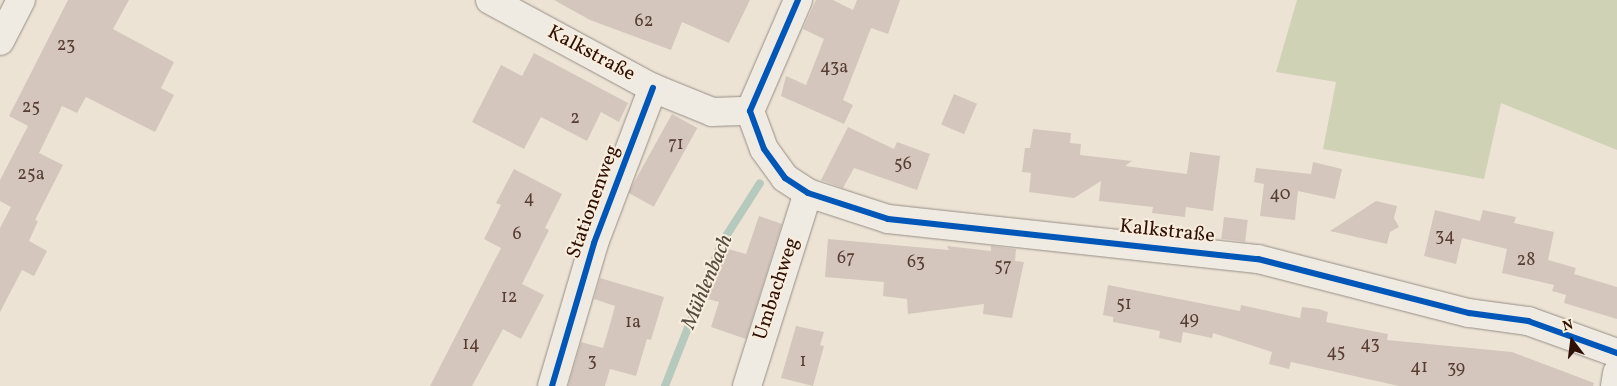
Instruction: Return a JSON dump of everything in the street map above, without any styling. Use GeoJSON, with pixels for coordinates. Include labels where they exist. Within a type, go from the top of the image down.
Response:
{"type":"FeatureCollection","features":[{"type":"Feature","properties":{"kind":"street"},"geometry":{"type":"LineString","coordinates":[[0,41],[21,0]]}},
{"type":"Feature","properties":{"kind":"street","name":"Kalkstraße"},"geometry":{"type":"LineString","coordinates":[[490,0],[653,88],[712,112],[750,111],[764,149],[785,178],[808,193],[888,219],[1258,258],[1469,313],[1528,321],[1617,353]]}},
{"type":"Feature","properties":{"kind":"street"},"geometry":{"type":"LineString","coordinates":[[750,111],[798,0]]}},
{"type":"Feature","properties":{"kind":"street","name":"Stationenweg"},"geometry":{"type":"LineString","coordinates":[[552,386],[594,243],[653,88]]}},
{"type":"Feature","properties":{"kind":"street","name":"Umbachweg"},"geometry":{"type":"LineString","coordinates":[[747,386],[808,193]]}},
{"type":"Feature","properties":{"kind":"street"},"geometry":{"type":"LineString","coordinates":[[1615,386],[1617,373]]}},
{"type":"Feature","properties":{"kind":"green space"},"geometry":{"type":"Polygon","coordinates":[[[1297,0],[1617,0],[1617,150],[1501,103],[1484,179],[1323,149],[1336,82],[1276,72],[1297,0]]]}},
{"type":"Feature","properties":{"kind":"building"},"geometry":{"type":"Polygon","coordinates":[[[68,0],[129,0],[113,29],[174,62],[161,88],[174,95],[155,132],[86,97],[77,113],[62,106],[39,153],[63,165],[35,220],[38,221],[29,241],[47,251],[34,276],[22,270],[0,312],[0,228],[11,207],[0,201],[0,180],[28,126],[9,116],[68,0]]]}},
{"type":"Feature","properties":{"kind":"building"},"geometry":{"type":"Polygon","coordinates":[[[554,0],[750,0],[729,43],[682,22],[671,50],[590,20],[554,0]]]}},
{"type":"Feature","properties":{"kind":"building"},"geometry":{"type":"Polygon","coordinates":[[[816,0],[833,0],[853,10],[857,0],[900,0],[888,34],[871,28],[843,100],[853,105],[844,124],[781,96],[786,76],[806,85],[824,39],[803,29],[816,0]]]}},
{"type":"Feature","properties":{"kind":"building"},"geometry":{"type":"Polygon","coordinates":[[[534,53],[628,103],[619,122],[601,112],[587,141],[541,117],[524,149],[472,122],[501,65],[522,76],[534,53]]]}},
{"type":"Feature","properties":{"kind":"building"},"geometry":{"type":"Polygon","coordinates":[[[954,94],[977,104],[964,134],[941,124],[954,94]]]}},
{"type":"Feature","properties":{"kind":"building"},"geometry":{"type":"Polygon","coordinates":[[[672,114],[697,128],[654,207],[628,193],[672,114]]]}},
{"type":"Feature","properties":{"kind":"building"},"geometry":{"type":"Polygon","coordinates":[[[848,127],[894,149],[897,142],[930,154],[917,190],[854,168],[843,188],[821,180],[848,127]]]}},
{"type":"Feature","properties":{"kind":"building"},"geometry":{"type":"Polygon","coordinates":[[[1033,129],[1071,133],[1070,143],[1081,144],[1080,155],[1132,161],[1125,166],[1187,174],[1190,152],[1220,156],[1213,211],[1186,207],[1185,217],[1152,213],[1153,207],[1099,201],[1101,181],[1074,198],[1029,192],[1031,173],[1022,172],[1025,148],[1030,148],[1033,129]]]}},
{"type":"Feature","properties":{"kind":"building"},"geometry":{"type":"Polygon","coordinates":[[[1313,162],[1342,169],[1335,199],[1298,191],[1295,220],[1260,216],[1264,184],[1254,182],[1256,168],[1311,174],[1313,162]]]}},
{"type":"Feature","properties":{"kind":"building"},"geometry":{"type":"Polygon","coordinates":[[[514,169],[562,194],[545,228],[549,230],[522,284],[544,295],[521,339],[503,329],[472,386],[430,386],[501,248],[484,239],[501,205],[496,203],[514,169]]]}},
{"type":"Feature","properties":{"kind":"building"},"geometry":{"type":"Polygon","coordinates":[[[1376,201],[1397,206],[1394,218],[1399,227],[1390,232],[1387,244],[1330,231],[1376,201]]]}},
{"type":"Feature","properties":{"kind":"building"},"geometry":{"type":"Polygon","coordinates":[[[1435,210],[1480,221],[1483,210],[1516,217],[1514,223],[1554,232],[1548,260],[1576,268],[1574,274],[1617,287],[1617,319],[1564,303],[1566,295],[1552,291],[1554,285],[1502,273],[1507,249],[1462,238],[1456,264],[1424,256],[1435,210]]]}},
{"type":"Feature","properties":{"kind":"building"},"geometry":{"type":"Polygon","coordinates":[[[759,216],[782,224],[746,339],[711,327],[719,302],[708,299],[725,248],[746,254],[759,216]]]}},
{"type":"Feature","properties":{"kind":"building"},"geometry":{"type":"Polygon","coordinates":[[[1224,217],[1248,220],[1245,242],[1221,239],[1224,217]]]}},
{"type":"Feature","properties":{"kind":"building"},"geometry":{"type":"Polygon","coordinates":[[[828,239],[949,250],[947,246],[991,251],[991,246],[1016,249],[1015,261],[1024,262],[1012,318],[983,314],[984,304],[908,314],[907,299],[883,296],[884,282],[825,277],[828,239]]]}},
{"type":"Feature","properties":{"kind":"building"},"geometry":{"type":"Polygon","coordinates":[[[600,278],[664,297],[651,340],[647,339],[636,376],[610,369],[605,386],[568,386],[581,342],[603,348],[609,328],[615,306],[594,299],[600,278]]]}},
{"type":"Feature","properties":{"kind":"building"},"geometry":{"type":"Polygon","coordinates":[[[1108,285],[1240,311],[1241,305],[1300,318],[1302,307],[1319,309],[1328,312],[1326,322],[1388,334],[1387,340],[1512,352],[1594,383],[1593,386],[1399,386],[1291,362],[1289,369],[1269,364],[1272,352],[1213,333],[1212,338],[1183,332],[1181,343],[1159,338],[1160,331],[1113,322],[1113,317],[1103,315],[1108,285]]]}},
{"type":"Feature","properties":{"kind":"building"},"geometry":{"type":"Polygon","coordinates":[[[796,326],[824,332],[820,345],[824,346],[813,386],[781,378],[796,326]]]}},
{"type":"Feature","properties":{"kind":"waterway","name":"Mühlenbach"},"geometry":{"type":"LineString","coordinates":[[665,386],[721,244],[760,183]]}},
{"type":"Feature","properties":{"kind":"cycle path"},"geometry":{"type":"LineString","coordinates":[[798,0],[750,111],[764,149],[785,178],[808,193],[888,219],[1258,259],[1469,313],[1528,321],[1617,353]]}},
{"type":"Feature","properties":{"kind":"cycle path"},"geometry":{"type":"LineString","coordinates":[[552,386],[594,243],[653,88]]}}]}
